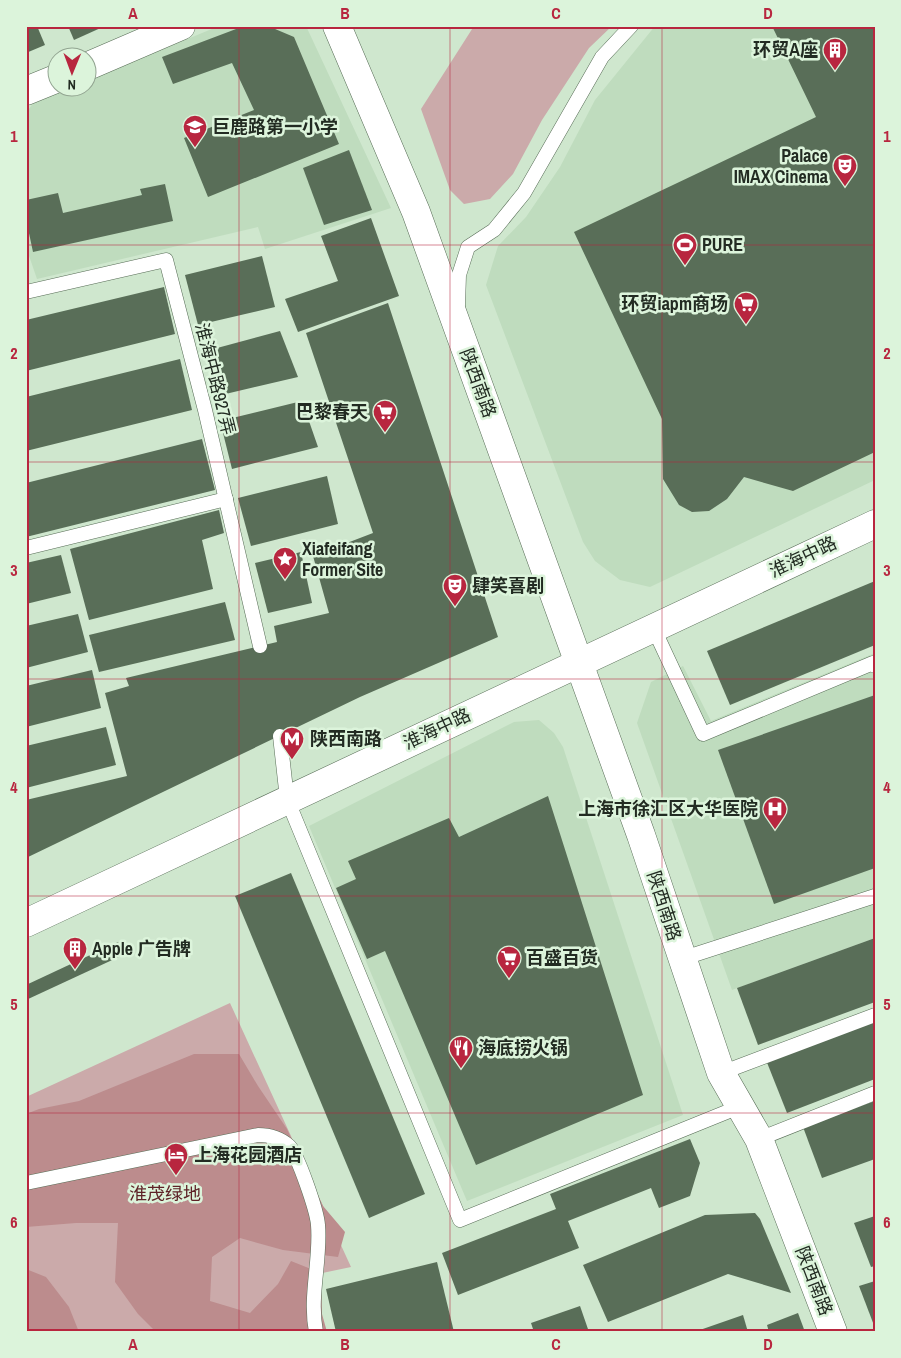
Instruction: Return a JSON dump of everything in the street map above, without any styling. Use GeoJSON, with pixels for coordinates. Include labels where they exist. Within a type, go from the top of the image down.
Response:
{"type":"FeatureCollection","features":[{"type":"Feature","properties":{"kind":"main road"},"geometry":{"type":"LineString","coordinates":[[98,62],[181,26]]}},
{"type":"Feature","properties":{"kind":"main road","name":"陕西南路"},"geometry":{"type":"LineString","coordinates":[[337,26],[416,212],[641,835],[720,1073],[759,1139],[833,1332]]}},
{"type":"Feature","properties":{"kind":"main road"},"geometry":{"type":"LineString","coordinates":[[26,92],[48,82]]}},
{"type":"Feature","properties":{"kind":"main road","name":"淮海中路"},"geometry":{"type":"LineString","coordinates":[[26,923],[875,524]]}},
{"type":"Feature","properties":{"kind":"lane"},"geometry":{"type":"LineString","coordinates":[[457,326],[459,274],[468,248],[494,230],[524,193],[602,57],[631,26]]}},
{"type":"Feature","properties":{"kind":"lane","name":"淮海中路927弄"},"geometry":{"type":"LineString","coordinates":[[26,292],[166,260],[226,499],[260,646]]}},
{"type":"Feature","properties":{"kind":"lane"},"geometry":{"type":"LineString","coordinates":[[26,548],[226,499]]}},
{"type":"Feature","properties":{"kind":"lane"},"geometry":{"type":"LineString","coordinates":[[653,627],[704,734],[873,663],[875,666]]}},
{"type":"Feature","properties":{"kind":"lane"},"geometry":{"type":"LineString","coordinates":[[280,736],[287,800],[460,1220],[739,1107]]}},
{"type":"Feature","properties":{"kind":"lane"},"geometry":{"type":"LineString","coordinates":[[681,959],[875,896]]}},
{"type":"Feature","properties":{"kind":"lane"},"geometry":{"type":"LineString","coordinates":[[720,1073],[875,1015]]}},
{"type":"Feature","properties":{"kind":"lane"},"geometry":{"type":"LineString","coordinates":[[759,1139],[875,1093]]}},
{"type":"Feature","properties":{"kind":"lane"},"geometry":{"type":"LineString","coordinates":[[26,1183],[258,1135],[269,1135],[290,1147],[293,1152],[316,1215],[318,1241],[314,1316],[316,1332]]}},
{"type":"Feature","properties":{"kind":"shaded area","name":"巨鹿路第一小学"},"geometry":{"type":"Polygon","coordinates":[[[219,26],[306,26],[391,208],[265,249],[258,227],[37,279],[26,247],[26,190],[29,189],[26,184],[26,113],[34,102],[48,96],[48,98],[98,98],[98,76],[219,26]]]}},
{"type":"Feature","properties":{"kind":"shaded area"},"geometry":{"type":"Polygon","coordinates":[[[655,26],[875,26],[875,480],[650,587],[620,580],[595,561],[583,542],[486,285],[498,246],[526,217],[560,167],[595,100],[655,26]]]}},
{"type":"Feature","properties":{"kind":"shaded area","name":"上海市徐汇区大华医院"},"geometry":{"type":"Polygon","coordinates":[[[875,653],[875,938],[732,990],[637,723],[651,682],[683,666],[711,721],[875,653]]]}},
{"type":"Feature","properties":{"kind":"shaded area"},"geometry":{"type":"Polygon","coordinates":[[[539,720],[554,733],[563,747],[683,1115],[467,1201],[309,826],[514,722],[539,720]]]}},
{"type":"Feature","properties":{"kind":"green space"},"geometry":{"type":"Polygon","coordinates":[[[474,26],[612,26],[589,48],[542,120],[513,174],[490,199],[464,204],[450,190],[421,109],[474,26]]]}},
{"type":"Feature","properties":{"kind":"green space","name":"淮茂绿地"},"geometry":{"type":"Polygon","coordinates":[[[230,1003],[351,1267],[308,1276],[305,1332],[26,1332],[26,1097],[230,1003]]]}},
{"type":"Feature","properties":{"kind":"green space","name":"淮茂绿地"},"geometry":{"type":"Polygon","coordinates":[[[194,1054],[239,1054],[287,1129],[323,1206],[345,1232],[338,1257],[283,1250],[240,1238],[212,1257],[210,1301],[250,1313],[278,1284],[291,1261],[321,1273],[322,1314],[327,1332],[156,1332],[138,1314],[115,1282],[118,1223],[76,1223],[26,1227],[26,1114],[39,1109],[79,1101],[194,1054]]]}},
{"type":"Feature","properties":{"kind":"green space"},"geometry":{"type":"Polygon","coordinates":[[[26,1269],[46,1277],[69,1307],[79,1332],[26,1332],[26,1269]]]}},
{"type":"Feature","properties":{"kind":"building"},"geometry":{"type":"Polygon","coordinates":[[[26,26],[37,26],[45,45],[26,53],[26,26]]]}},
{"type":"Feature","properties":{"kind":"building"},"geometry":{"type":"Polygon","coordinates":[[[68,26],[105,26],[74,40],[68,26]]]}},
{"type":"Feature","properties":{"kind":"building"},"geometry":{"type":"Polygon","coordinates":[[[244,26],[268,26],[294,37],[339,144],[208,197],[184,138],[254,110],[232,63],[173,84],[162,57],[244,26]]]}},
{"type":"Feature","properties":{"kind":"building","name":"环贸iapm商场"},"geometry":{"type":"Polygon","coordinates":[[[772,26],[875,26],[875,452],[793,491],[744,477],[727,499],[709,511],[692,512],[679,505],[663,479],[662,419],[574,232],[816,117],[772,26]]]}},
{"type":"Feature","properties":{"kind":"building"},"geometry":{"type":"Polygon","coordinates":[[[349,150],[372,210],[324,225],[303,168],[349,150]]]}},
{"type":"Feature","properties":{"kind":"building"},"geometry":{"type":"Polygon","coordinates":[[[165,184],[173,221],[33,252],[26,219],[26,200],[58,193],[63,213],[142,195],[140,189],[165,184]]]}},
{"type":"Feature","properties":{"kind":"building"},"geometry":{"type":"Polygon","coordinates":[[[371,218],[399,296],[298,332],[285,299],[338,281],[321,236],[371,218]]]}},
{"type":"Feature","properties":{"kind":"building"},"geometry":{"type":"Polygon","coordinates":[[[262,256],[275,307],[198,325],[185,275],[262,256]]]}},
{"type":"Feature","properties":{"kind":"building"},"geometry":{"type":"Polygon","coordinates":[[[164,287],[175,334],[26,371],[26,320],[164,287]]]}},
{"type":"Feature","properties":{"kind":"building"},"geometry":{"type":"Polygon","coordinates":[[[388,303],[498,637],[360,697],[26,858],[26,800],[127,776],[105,693],[129,686],[126,678],[277,642],[274,626],[329,613],[313,556],[373,533],[306,333],[388,303]]]}},
{"type":"Feature","properties":{"kind":"building"},"geometry":{"type":"Polygon","coordinates":[[[280,331],[298,377],[217,396],[206,351],[280,331]]]}},
{"type":"Feature","properties":{"kind":"building"},"geometry":{"type":"Polygon","coordinates":[[[180,359],[192,410],[26,451],[26,397],[180,359]]]}},
{"type":"Feature","properties":{"kind":"building"},"geometry":{"type":"Polygon","coordinates":[[[302,401],[318,447],[232,469],[220,421],[302,401]]]}},
{"type":"Feature","properties":{"kind":"building"},"geometry":{"type":"Polygon","coordinates":[[[202,439],[215,490],[26,537],[26,483],[202,439]]]}},
{"type":"Feature","properties":{"kind":"building"},"geometry":{"type":"Polygon","coordinates":[[[327,476],[338,524],[251,546],[238,498],[327,476]]]}},
{"type":"Feature","properties":{"kind":"building"},"geometry":{"type":"Polygon","coordinates":[[[219,510],[224,533],[202,540],[213,589],[89,620],[70,549],[219,510]]]}},
{"type":"Feature","properties":{"kind":"building"},"geometry":{"type":"Polygon","coordinates":[[[301,552],[312,603],[268,613],[255,563],[301,552]]]}},
{"type":"Feature","properties":{"kind":"building"},"geometry":{"type":"Polygon","coordinates":[[[61,555],[71,593],[26,604],[26,563],[61,555]]]}},
{"type":"Feature","properties":{"kind":"building"},"geometry":{"type":"Polygon","coordinates":[[[875,581],[875,645],[730,705],[707,651],[875,581]]]}},
{"type":"Feature","properties":{"kind":"building"},"geometry":{"type":"Polygon","coordinates":[[[225,602],[235,640],[99,672],[89,635],[225,602]]]}},
{"type":"Feature","properties":{"kind":"building"},"geometry":{"type":"Polygon","coordinates":[[[78,614],[88,652],[26,668],[26,626],[78,614]]]}},
{"type":"Feature","properties":{"kind":"building"},"geometry":{"type":"Polygon","coordinates":[[[92,670],[101,708],[26,727],[26,686],[92,670]]]}},
{"type":"Feature","properties":{"kind":"building"},"geometry":{"type":"Polygon","coordinates":[[[875,695],[875,868],[774,904],[718,750],[875,695]]]}},
{"type":"Feature","properties":{"kind":"building"},"geometry":{"type":"Polygon","coordinates":[[[106,727],[116,765],[26,788],[26,746],[106,727]]]}},
{"type":"Feature","properties":{"kind":"building"},"geometry":{"type":"Polygon","coordinates":[[[548,796],[643,1095],[476,1165],[385,951],[367,959],[336,888],[356,879],[348,861],[449,818],[459,837],[548,796]]]}},
{"type":"Feature","properties":{"kind":"building"},"geometry":{"type":"Polygon","coordinates":[[[291,873],[425,1194],[369,1218],[235,896],[291,873]]]}},
{"type":"Feature","properties":{"kind":"building"},"geometry":{"type":"Polygon","coordinates":[[[875,938],[875,1002],[758,1045],[737,988],[875,938]]]}},
{"type":"Feature","properties":{"kind":"building","name":"Apple 广告牌"},"geometry":{"type":"Polygon","coordinates":[[[118,942],[123,955],[26,1000],[26,985],[118,942]]]}},
{"type":"Feature","properties":{"kind":"building"},"geometry":{"type":"Polygon","coordinates":[[[875,1021],[875,1079],[787,1113],[766,1060],[875,1021]]]}},
{"type":"Feature","properties":{"kind":"building"},"geometry":{"type":"Polygon","coordinates":[[[875,1101],[875,1159],[822,1178],[803,1127],[875,1101]]]}},
{"type":"Feature","properties":{"kind":"building"},"geometry":{"type":"Polygon","coordinates":[[[690,1139],[700,1163],[690,1196],[659,1208],[651,1188],[568,1221],[579,1248],[458,1295],[442,1253],[556,1209],[550,1194],[690,1139]]]}},
{"type":"Feature","properties":{"kind":"building"},"geometry":{"type":"Polygon","coordinates":[[[755,1213],[760,1219],[791,1293],[728,1274],[608,1322],[583,1265],[705,1215],[755,1213]]]}},
{"type":"Feature","properties":{"kind":"building"},"geometry":{"type":"Polygon","coordinates":[[[875,1216],[875,1266],[871,1267],[854,1223],[875,1216]]]}},
{"type":"Feature","properties":{"kind":"building"},"geometry":{"type":"Polygon","coordinates":[[[437,1262],[454,1332],[336,1332],[326,1289],[437,1262]]]}},
{"type":"Feature","properties":{"kind":"building"},"geometry":{"type":"Polygon","coordinates":[[[875,1281],[875,1328],[859,1286],[875,1281]]]}},
{"type":"Feature","properties":{"kind":"building"},"geometry":{"type":"Polygon","coordinates":[[[580,1306],[589,1332],[534,1332],[531,1323],[580,1306]]]}},
{"type":"Feature","properties":{"kind":"building"},"geometry":{"type":"Polygon","coordinates":[[[798,1313],[805,1332],[769,1332],[767,1325],[798,1313]]]}},
{"type":"Feature","properties":{"kind":"building"},"geometry":{"type":"Polygon","coordinates":[[[743,1315],[748,1332],[697,1332],[697,1331],[743,1315]]]}},
{"type":"Feature","properties":{"kind":"place","name":"环贸A座"},"geometry":{"type":"Point","coordinates":[835,71]}},
{"type":"Feature","properties":{"kind":"place","name":"巨鹿路第一小学"},"geometry":{"type":"Point","coordinates":[195,148]}},
{"type":"Feature","properties":{"kind":"place","name":"Palace IMAX Cinema"},"geometry":{"type":"Point","coordinates":[845,187]}},
{"type":"Feature","properties":{"kind":"place","name":"PURE"},"geometry":{"type":"Point","coordinates":[685,266]}},
{"type":"Feature","properties":{"kind":"place","name":"环贸iapm商场"},"geometry":{"type":"Point","coordinates":[746,325]}},
{"type":"Feature","properties":{"kind":"place","name":"巴黎春天"},"geometry":{"type":"Point","coordinates":[385,433]}},
{"type":"Feature","properties":{"kind":"place","name":"Xiafeifang Former Site"},"geometry":{"type":"Point","coordinates":[285,580]}},
{"type":"Feature","properties":{"kind":"place","name":"肆笑喜剧"},"geometry":{"type":"Point","coordinates":[455,607]}},
{"type":"Feature","properties":{"kind":"place","name":"陕西南路"},"geometry":{"type":"Point","coordinates":[292,760]}},
{"type":"Feature","properties":{"kind":"place","name":"上海市徐汇区大华医院"},"geometry":{"type":"Point","coordinates":[775,830]}},
{"type":"Feature","properties":{"kind":"place","name":"Apple 广告牌"},"geometry":{"type":"Point","coordinates":[75,970]}},
{"type":"Feature","properties":{"kind":"place","name":"百盛百货"},"geometry":{"type":"Point","coordinates":[509,979]}},
{"type":"Feature","properties":{"kind":"place","name":"海底捞火锅"},"geometry":{"type":"Point","coordinates":[461,1069]}},
{"type":"Feature","properties":{"kind":"place","name":"上海花园酒店"},"geometry":{"type":"Point","coordinates":[176,1176]}}]}
